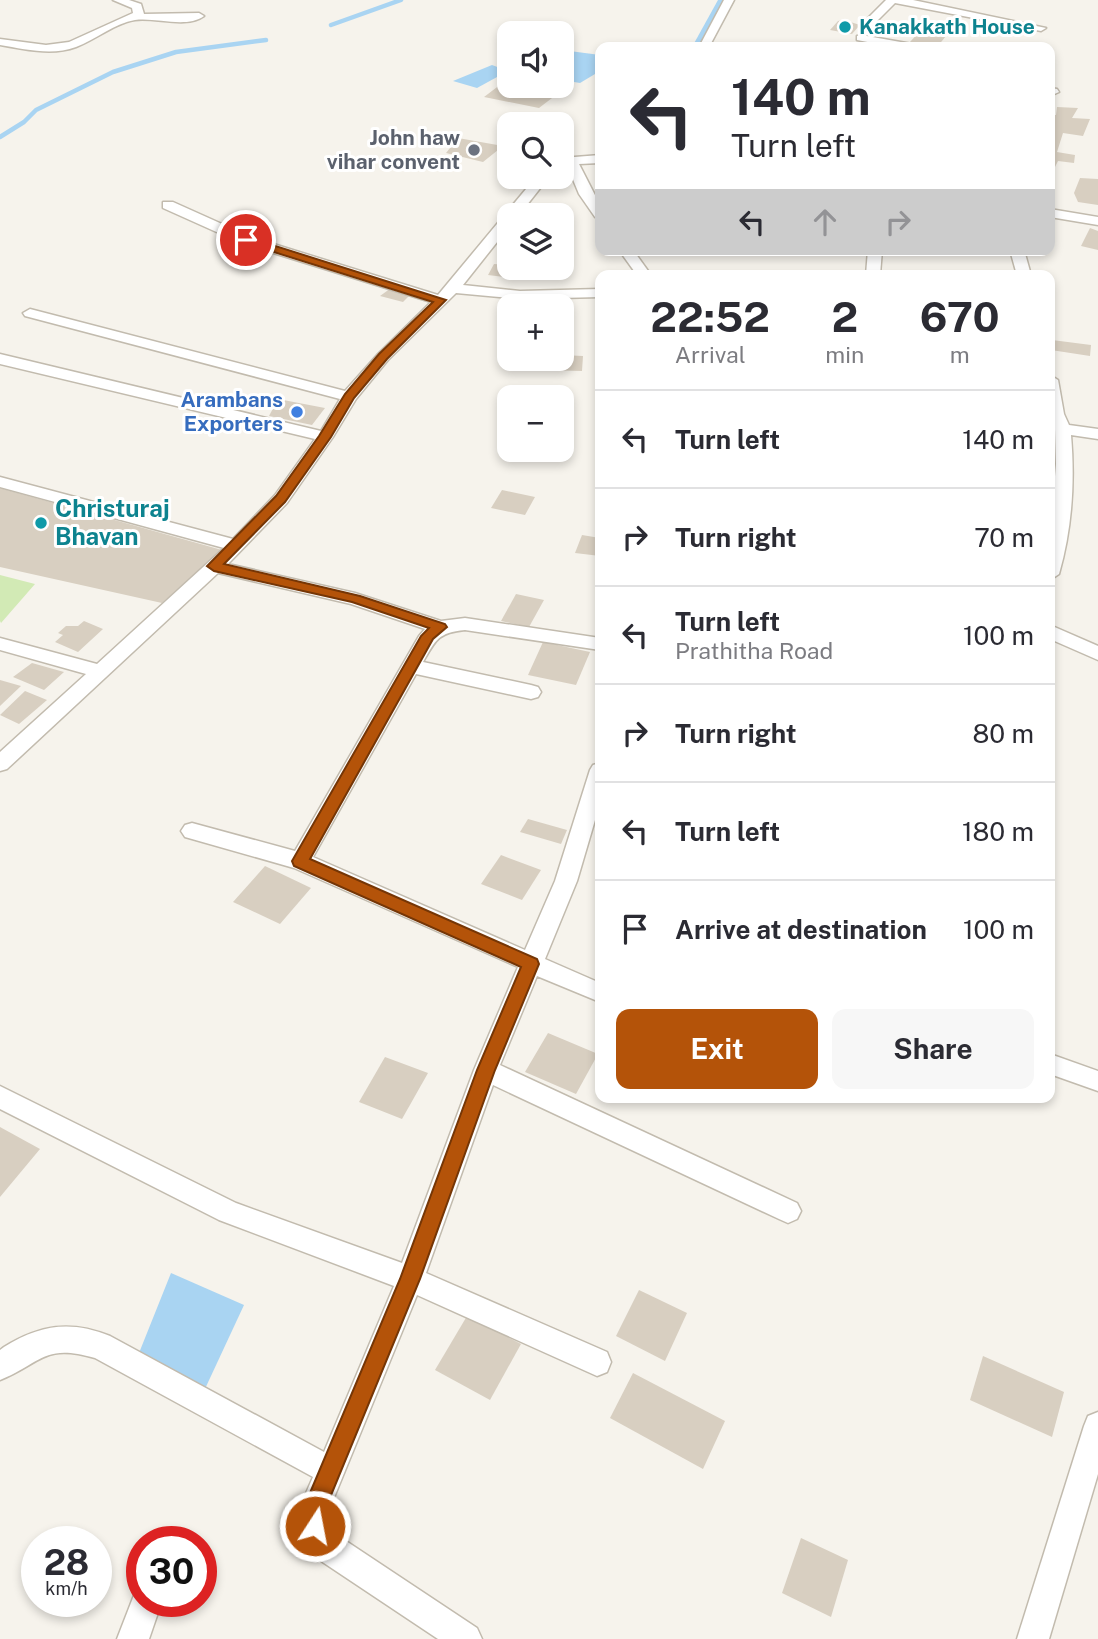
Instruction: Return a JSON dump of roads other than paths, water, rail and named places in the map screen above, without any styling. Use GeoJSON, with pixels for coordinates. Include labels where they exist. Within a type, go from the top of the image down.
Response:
{"type":"FeatureCollection","features":[{"type":"Feature","properties":{"kind":"street"},"geometry":{"type":"LineString","coordinates":[[0,42],[59,48],[71,45],[134,17],[140,10],[137,6],[118,0]]}},
{"type":"Feature","properties":{"kind":"street"},"geometry":{"type":"LineString","coordinates":[[707,42],[729,0]]}},
{"type":"Feature","properties":{"kind":"street"},"geometry":{"type":"LineString","coordinates":[[871,0],[892,1],[1041,28]]}},
{"type":"Feature","properties":{"kind":"street"},"geometry":{"type":"LineString","coordinates":[[866,26],[892,1]]}},
{"type":"Feature","properties":{"kind":"street"},"geometry":{"type":"LineString","coordinates":[[134,17],[165,19],[199,16]]}},
{"type":"Feature","properties":{"kind":"street"},"geometry":{"type":"LineString","coordinates":[[861,38],[880,42]]}},
{"type":"Feature","properties":{"kind":"street"},"geometry":{"type":"LineString","coordinates":[[574,161],[595,159]]}},
{"type":"Feature","properties":{"kind":"street"},"geometry":{"type":"LineString","coordinates":[[574,174],[595,207]]}},
{"type":"Feature","properties":{"kind":"street"},"geometry":{"type":"LineString","coordinates":[[522,203],[533,189]]}},
{"type":"Feature","properties":{"kind":"street"},"geometry":{"type":"LineString","coordinates":[[168,205],[246,240],[440,300]]}},
{"type":"Feature","properties":{"kind":"street"},"geometry":{"type":"LineString","coordinates":[[1055,214],[1098,220]]}},
{"type":"Feature","properties":{"kind":"street"},"geometry":{"type":"LineString","coordinates":[[0,764],[237,546],[281,499],[325,437],[349,397],[383,357],[453,288],[497,234]]}},
{"type":"Feature","properties":{"kind":"street"},"geometry":{"type":"LineString","coordinates":[[453,288],[520,295],[595,293]]}},
{"type":"Feature","properties":{"kind":"street"},"geometry":{"type":"LineString","coordinates":[[30,313],[349,397]]}},
{"type":"Feature","properties":{"kind":"street"},"geometry":{"type":"LineString","coordinates":[[0,359],[325,437]]}},
{"type":"Feature","properties":{"kind":"street"},"geometry":{"type":"LineString","coordinates":[[1055,408],[1063,429],[1058,456],[1055,559]]}},
{"type":"Feature","properties":{"kind":"street"},"geometry":{"type":"LineString","coordinates":[[1063,429],[1098,434]]}},
{"type":"Feature","properties":{"kind":"street"},"geometry":{"type":"LineString","coordinates":[[0,482],[237,546]]}},
{"type":"Feature","properties":{"kind":"street"},"geometry":{"type":"LineString","coordinates":[[214,566],[355,599],[440,627],[465,624],[595,643]]}},
{"type":"Feature","properties":{"kind":"street"},"geometry":{"type":"LineString","coordinates":[[300,861],[428,636],[440,627]]}},
{"type":"Feature","properties":{"kind":"street"},"geometry":{"type":"LineString","coordinates":[[1055,633],[1098,654]]}},
{"type":"Feature","properties":{"kind":"street"},"geometry":{"type":"LineString","coordinates":[[0,645],[99,671]]}},
{"type":"Feature","properties":{"kind":"street"},"geometry":{"type":"LineString","coordinates":[[411,666],[531,692]]}},
{"type":"Feature","properties":{"kind":"street"},"geometry":{"type":"LineString","coordinates":[[466,1639],[332,1550],[315,1526],[318,1500],[410,1279],[486,1070],[566,881],[595,786]]}},
{"type":"Feature","properties":{"kind":"street"},"geometry":{"type":"LineString","coordinates":[[192,831],[300,861],[595,991]]}},
{"type":"Feature","properties":{"kind":"street"},"geometry":{"type":"LineString","coordinates":[[1055,1066],[1098,1081]]}},
{"type":"Feature","properties":{"kind":"street"},"geometry":{"type":"LineString","coordinates":[[486,1070],[788,1211]]}},
{"type":"Feature","properties":{"kind":"street"},"geometry":{"type":"LineString","coordinates":[[0,1097],[228,1212],[410,1279],[597,1362]]}},
{"type":"Feature","properties":{"kind":"street"},"geometry":{"type":"LineString","coordinates":[[0,1366],[24,1349],[46,1339],[74,1338],[100,1346],[330,1471]]}},
{"type":"Feature","properties":{"kind":"street"},"geometry":{"type":"LineString","coordinates":[[1033,1639],[1098,1426]]}},
{"type":"Feature","properties":{"kind":"street"},"geometry":{"type":"LineString","coordinates":[[133,1639],[141,1617]]}},
{"type":"Feature","properties":{"kind":"water"},"geometry":{"type":"Polygon","coordinates":[[[574,52],[595,54],[595,74],[580,83],[574,82],[574,52]]]}},
{"type":"Feature","properties":{"kind":"water"},"geometry":{"type":"Polygon","coordinates":[[[492,65],[497,67],[497,77],[477,88],[453,81],[492,65]]]}},
{"type":"Feature","properties":{"kind":"water"},"geometry":{"type":"Polygon","coordinates":[[[171,1273],[244,1305],[204,1391],[139,1353],[171,1273]]]}},
{"type":"Feature","properties":{"kind":"waterway"},"geometry":{"type":"LineString","coordinates":[[331,25],[401,0]]}},
{"type":"Feature","properties":{"kind":"waterway"},"geometry":{"type":"LineString","coordinates":[[702,42],[725,0]]}},
{"type":"Feature","properties":{"kind":"waterway"},"geometry":{"type":"LineString","coordinates":[[0,137],[24,122],[36,110],[113,72],[176,52],[266,40]]}},
{"type":"Feature","properties":{"kind":"place","name":"Kanakkath House"},"geometry":{"type":"Point","coordinates":[845,27]}},
{"type":"Feature","properties":{"kind":"place","name":"John haw vihar convent"},"geometry":{"type":"Point","coordinates":[474,150]}},
{"type":"Feature","properties":{"kind":"place","name":"Arambans Exporters"},"geometry":{"type":"Point","coordinates":[297,412]}},
{"type":"Feature","properties":{"kind":"place","name":"Christuraj Bhavan"},"geometry":{"type":"Point","coordinates":[41,523]}}]}
